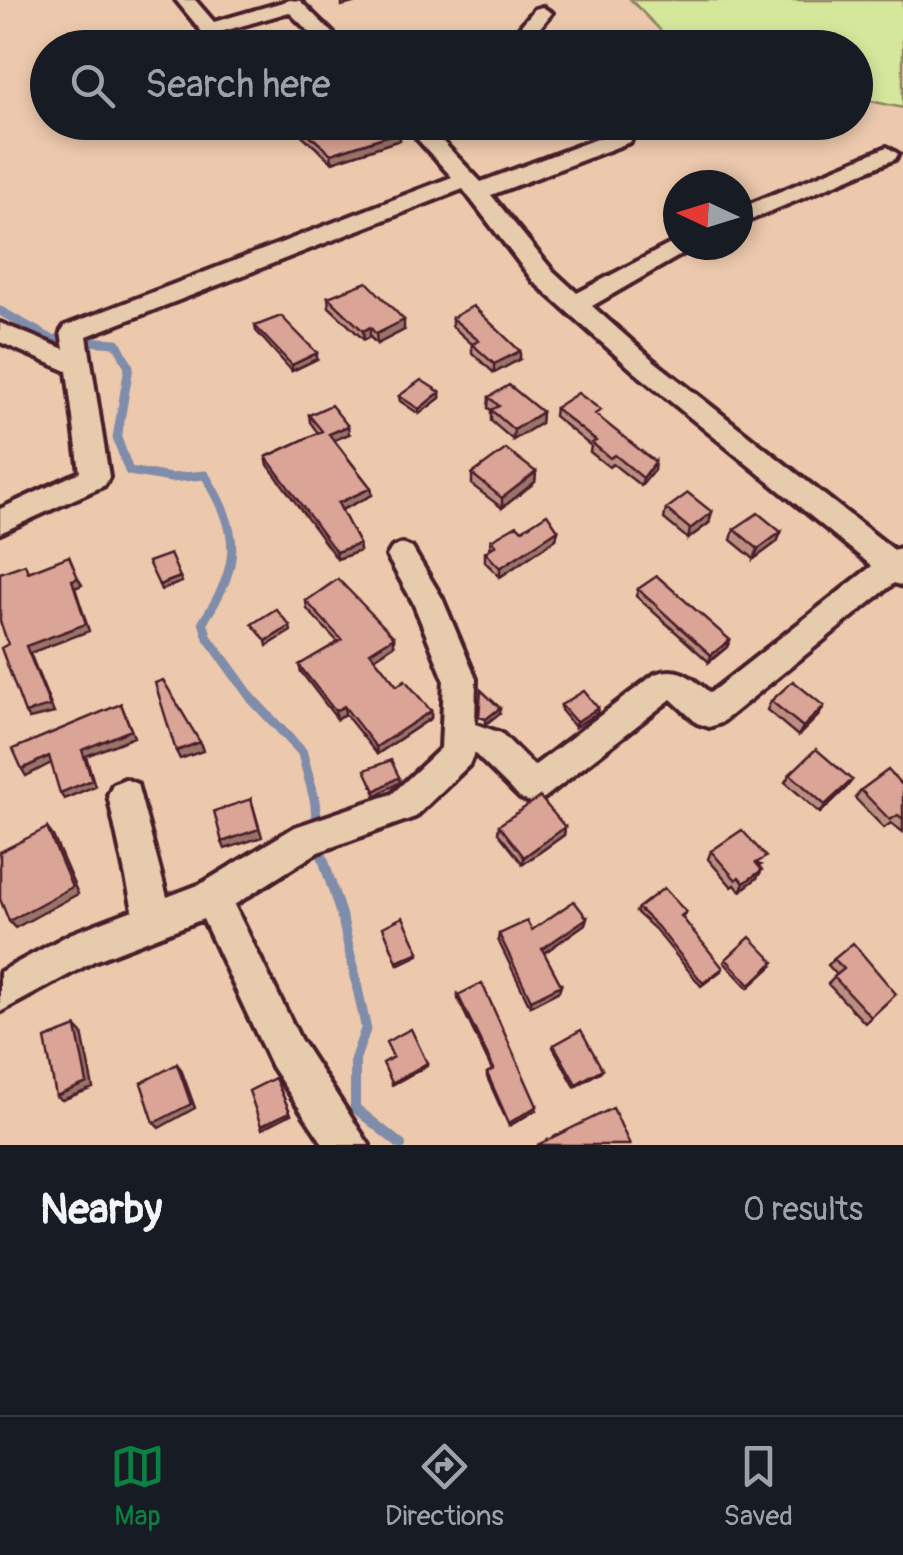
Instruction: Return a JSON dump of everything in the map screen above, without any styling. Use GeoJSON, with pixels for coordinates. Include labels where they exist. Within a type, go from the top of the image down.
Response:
{"type":"FeatureCollection","features":[{"type":"Feature","properties":{"kind":"street"},"geometry":{"type":"LineString","coordinates":[[186,0],[210,29],[293,5],[319,30]]}},
{"type":"Feature","properties":{"kind":"street"},"geometry":{"type":"LineString","coordinates":[[528,30],[542,13]]}},
{"type":"Feature","properties":{"kind":"street"},"geometry":{"type":"LineString","coordinates":[[429,140],[472,186],[543,276],[645,366],[900,567],[709,712],[676,684],[666,684],[532,787],[489,744],[458,734]]}},
{"type":"Feature","properties":{"kind":"street"},"geometry":{"type":"LineString","coordinates":[[0,522],[95,477],[74,332],[472,186],[613,140]]}},
{"type":"Feature","properties":{"kind":"street"},"geometry":{"type":"LineString","coordinates":[[753,212],[887,154]]}},
{"type":"Feature","properties":{"kind":"street"},"geometry":{"type":"LineString","coordinates":[[575,305],[663,257]]}},
{"type":"Feature","properties":{"kind":"street"},"geometry":{"type":"LineString","coordinates":[[0,332],[79,366]]}},
{"type":"Feature","properties":{"kind":"street"},"geometry":{"type":"LineString","coordinates":[[0,993],[84,947],[212,898],[306,840],[403,806],[457,754],[460,678],[427,598],[402,556]]}},
{"type":"Feature","properties":{"kind":"street"},"geometry":{"type":"LineString","coordinates":[[124,795],[154,920]]}},
{"type":"Feature","properties":{"kind":"street"},"geometry":{"type":"LineString","coordinates":[[212,898],[286,1054],[348,1145]]}},
{"type":"Feature","properties":{"kind":"green space"},"geometry":{"type":"Polygon","coordinates":[[[631,0],[903,0],[903,108],[873,102],[873,30],[660,30],[631,0]]]}},
{"type":"Feature","properties":{"kind":"building"},"geometry":{"type":"Polygon","coordinates":[[[315,140],[374,140],[331,154],[315,140]]]}},
{"type":"Feature","properties":{"kind":"building"},"geometry":{"type":"Polygon","coordinates":[[[367,282],[404,320],[376,334],[370,327],[363,331],[328,297],[367,282]]]}},
{"type":"Feature","properties":{"kind":"building"},"geometry":{"type":"Polygon","coordinates":[[[473,306],[520,351],[494,364],[472,344],[479,341],[452,318],[473,306]]]}},
{"type":"Feature","properties":{"kind":"building"},"geometry":{"type":"Polygon","coordinates":[[[281,316],[317,353],[292,365],[255,326],[281,316]]]}},
{"type":"Feature","properties":{"kind":"building"},"geometry":{"type":"Polygon","coordinates":[[[421,380],[440,392],[419,409],[399,396],[421,380]]]}},
{"type":"Feature","properties":{"kind":"building"},"geometry":{"type":"Polygon","coordinates":[[[509,385],[542,412],[514,430],[491,410],[499,406],[489,397],[509,385]]]}},
{"type":"Feature","properties":{"kind":"building"},"geometry":{"type":"Polygon","coordinates":[[[578,393],[601,410],[595,414],[655,462],[643,478],[615,455],[610,458],[592,443],[596,441],[555,408],[578,393]]]}},
{"type":"Feature","properties":{"kind":"building"},"geometry":{"type":"Polygon","coordinates":[[[331,405],[348,426],[329,434],[371,488],[338,503],[359,544],[336,552],[266,457],[322,431],[309,415],[331,405]]]}},
{"type":"Feature","properties":{"kind":"building"},"geometry":{"type":"Polygon","coordinates":[[[506,449],[536,472],[502,498],[472,474],[506,449]]]}},
{"type":"Feature","properties":{"kind":"building"},"geometry":{"type":"Polygon","coordinates":[[[688,493],[712,512],[690,529],[666,509],[688,493]]]}},
{"type":"Feature","properties":{"kind":"building"},"geometry":{"type":"Polygon","coordinates":[[[758,513],[781,532],[758,549],[734,529],[758,513]]]}},
{"type":"Feature","properties":{"kind":"building"},"geometry":{"type":"Polygon","coordinates":[[[547,514],[558,530],[500,568],[485,552],[496,545],[491,540],[517,525],[522,530],[547,514]]]}},
{"type":"Feature","properties":{"kind":"building"},"geometry":{"type":"Polygon","coordinates":[[[170,554],[180,577],[159,585],[148,562],[170,554]]]}},
{"type":"Feature","properties":{"kind":"building"},"geometry":{"type":"Polygon","coordinates":[[[69,556],[78,578],[72,580],[86,624],[26,646],[50,706],[25,713],[1,648],[8,644],[0,621],[0,573],[25,564],[28,572],[69,556]]]}},
{"type":"Feature","properties":{"kind":"building"},"geometry":{"type":"Polygon","coordinates":[[[657,576],[730,640],[711,655],[638,589],[657,576]]]}},
{"type":"Feature","properties":{"kind":"building"},"geometry":{"type":"Polygon","coordinates":[[[338,579],[394,637],[370,652],[397,686],[405,680],[431,711],[376,747],[344,706],[335,711],[299,665],[342,640],[306,601],[338,579]]]}},
{"type":"Feature","properties":{"kind":"building"},"geometry":{"type":"Polygon","coordinates":[[[276,609],[290,626],[266,641],[252,624],[276,609]]]}},
{"type":"Feature","properties":{"kind":"building"},"geometry":{"type":"Polygon","coordinates":[[[163,680],[200,742],[176,751],[155,683],[163,680]]]}},
{"type":"Feature","properties":{"kind":"building"},"geometry":{"type":"Polygon","coordinates":[[[793,681],[824,706],[803,727],[771,701],[793,681]]]}},
{"type":"Feature","properties":{"kind":"building"},"geometry":{"type":"Polygon","coordinates":[[[481,690],[500,708],[486,719],[479,717],[481,690]]]}},
{"type":"Feature","properties":{"kind":"building"},"geometry":{"type":"Polygon","coordinates":[[[584,691],[598,708],[576,722],[561,705],[584,691]]]}},
{"type":"Feature","properties":{"kind":"building"},"geometry":{"type":"Polygon","coordinates":[[[121,704],[131,730],[82,750],[92,780],[60,793],[49,756],[22,769],[13,749],[121,704]]]}},
{"type":"Feature","properties":{"kind":"building"},"geometry":{"type":"Polygon","coordinates":[[[816,749],[852,780],[825,805],[790,774],[816,749]]]}},
{"type":"Feature","properties":{"kind":"building"},"geometry":{"type":"Polygon","coordinates":[[[391,760],[399,777],[375,791],[365,770],[391,760]]]}},
{"type":"Feature","properties":{"kind":"building"},"geometry":{"type":"Polygon","coordinates":[[[888,770],[903,786],[903,819],[898,815],[890,820],[861,790],[888,770]]]}},
{"type":"Feature","properties":{"kind":"building"},"geometry":{"type":"Polygon","coordinates":[[[540,797],[565,827],[524,857],[499,825],[540,797]]]}},
{"type":"Feature","properties":{"kind":"building"},"geometry":{"type":"Polygon","coordinates":[[[251,799],[259,829],[222,842],[214,811],[251,799]]]}},
{"type":"Feature","properties":{"kind":"building"},"geometry":{"type":"Polygon","coordinates":[[[47,828],[72,887],[9,921],[0,899],[0,852],[47,828]]]}},
{"type":"Feature","properties":{"kind":"building"},"geometry":{"type":"Polygon","coordinates":[[[742,830],[766,857],[756,863],[762,870],[744,883],[739,877],[736,880],[711,851],[742,830]]]}},
{"type":"Feature","properties":{"kind":"building"},"geometry":{"type":"Polygon","coordinates":[[[664,888],[686,912],[681,916],[723,968],[703,983],[638,908],[664,888]]]}},
{"type":"Feature","properties":{"kind":"building"},"geometry":{"type":"Polygon","coordinates":[[[574,901],[587,918],[542,949],[561,985],[531,1000],[499,934],[527,921],[532,930],[574,901]]]}},
{"type":"Feature","properties":{"kind":"building"},"geometry":{"type":"Polygon","coordinates":[[[403,917],[419,952],[397,962],[383,927],[403,917]]]}},
{"type":"Feature","properties":{"kind":"building"},"geometry":{"type":"Polygon","coordinates":[[[750,937],[774,962],[750,985],[726,959],[750,937]]]}},
{"type":"Feature","properties":{"kind":"building"},"geometry":{"type":"Polygon","coordinates":[[[853,943],[896,994],[871,1017],[834,977],[844,969],[834,959],[853,943]]]}},
{"type":"Feature","properties":{"kind":"building"},"geometry":{"type":"Polygon","coordinates":[[[482,983],[537,1106],[509,1123],[487,1073],[494,1069],[458,995],[482,983]]]}},
{"type":"Feature","properties":{"kind":"building"},"geometry":{"type":"Polygon","coordinates":[[[76,1027],[87,1083],[56,1096],[45,1039],[76,1027]]]}},
{"type":"Feature","properties":{"kind":"building"},"geometry":{"type":"Polygon","coordinates":[[[411,1029],[427,1063],[392,1083],[383,1063],[393,1057],[386,1042],[411,1029]]]}},
{"type":"Feature","properties":{"kind":"building"},"geometry":{"type":"Polygon","coordinates":[[[581,1030],[602,1069],[576,1084],[554,1045],[581,1030]]]}},
{"type":"Feature","properties":{"kind":"building"},"geometry":{"type":"Polygon","coordinates":[[[177,1064],[191,1104],[154,1123],[141,1083],[177,1064]]]}},
{"type":"Feature","properties":{"kind":"building"},"geometry":{"type":"Polygon","coordinates":[[[275,1078],[290,1112],[261,1126],[249,1091],[275,1078]]]}},
{"type":"Feature","properties":{"kind":"building"},"geometry":{"type":"Polygon","coordinates":[[[613,1108],[630,1145],[537,1145],[613,1108]]]}},
{"type":"Feature","properties":{"kind":"waterway"},"geometry":{"type":"LineString","coordinates":[[0,311],[51,339],[117,343],[129,367],[117,438],[129,471],[171,478],[205,475],[225,515],[232,549],[224,583],[203,622],[208,638],[226,663]]}},
{"type":"Feature","properties":{"kind":"waterway"},"geometry":{"type":"LineString","coordinates":[[224,660],[252,699],[302,752],[315,801],[319,846],[343,921],[366,1028],[355,1059],[355,1108],[401,1145]]}}]}
